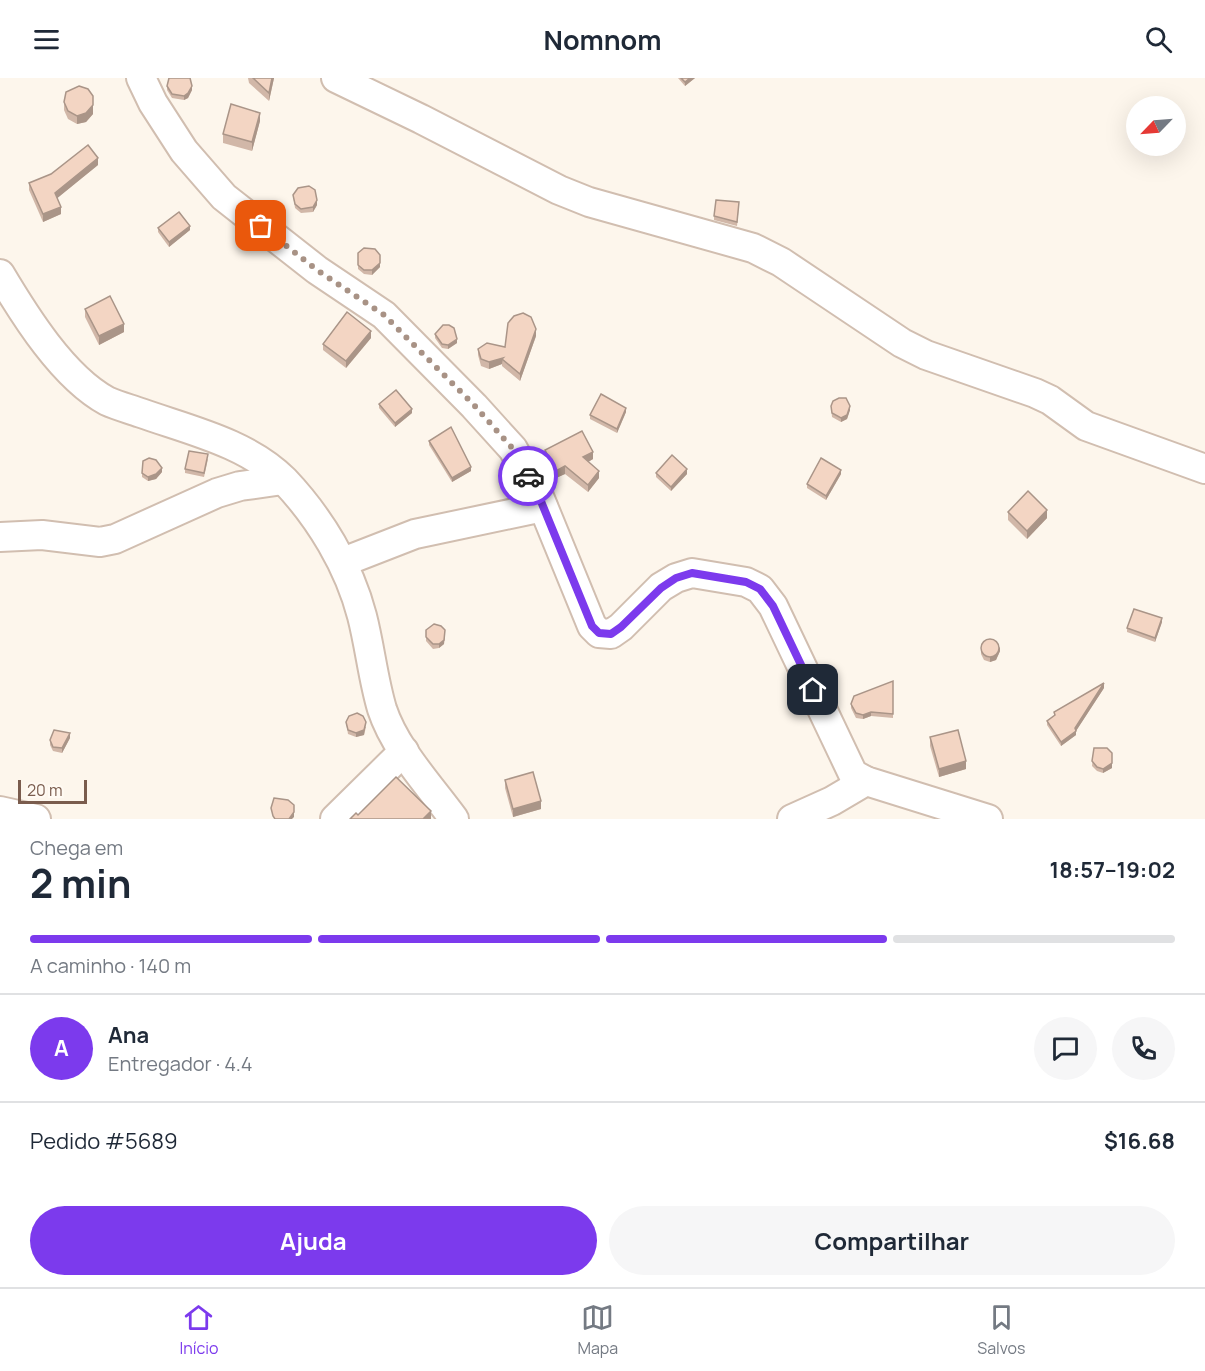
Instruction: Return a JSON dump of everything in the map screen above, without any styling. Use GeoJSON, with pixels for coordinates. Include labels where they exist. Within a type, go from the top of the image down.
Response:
{"type":"FeatureCollection","features":[{"type":"Feature","properties":{"kind":"street"},"geometry":{"type":"LineString","coordinates":[[141,78],[153,103],[183,151],[224,197],[317,270],[384,315],[474,405],[513,449],[543,507],[592,626],[599,633],[611,634],[621,627],[661,588],[676,578],[692,573],[746,582],[760,589],[773,606],[853,774],[866,781],[988,819]]}},
{"type":"Feature","properties":{"kind":"street"},"geometry":{"type":"LineString","coordinates":[[336,78],[559,190],[589,202],[753,248],[781,262],[902,343],[926,355],[1035,393],[1050,400],[1086,426],[1205,469]]}},
{"type":"Feature","properties":{"kind":"street"},"geometry":{"type":"LineString","coordinates":[[0,274],[29,323],[75,376],[107,400],[229,445],[256,459],[283,480],[320,524],[343,562],[362,615],[382,709],[395,738],[454,819]]}},
{"type":"Feature","properties":{"kind":"street"},"geometry":{"type":"LineString","coordinates":[[0,537],[42,535],[100,542],[115,539],[217,494],[240,486],[283,480]]}},
{"type":"Feature","properties":{"kind":"street"},"geometry":{"type":"LineString","coordinates":[[343,562],[415,534],[543,507]]}},
{"type":"Feature","properties":{"kind":"street"},"geometry":{"type":"LineString","coordinates":[[335,819],[404,751]]}},
{"type":"Feature","properties":{"kind":"street"},"geometry":{"type":"LineString","coordinates":[[792,819],[832,801],[866,781]]}},
{"type":"Feature","properties":{"kind":"street"},"geometry":{"type":"LineString","coordinates":[[0,811],[36,819]]}},
{"type":"Feature","properties":{"kind":"building"},"geometry":{"type":"Polygon","coordinates":[[[169,78],[190,78],[192,86],[184,96],[172,94],[167,86],[169,78]]]}},
{"type":"Feature","properties":{"kind":"building"},"geometry":{"type":"Polygon","coordinates":[[[253,78],[272,78],[269,93],[253,78]]]}},
{"type":"Feature","properties":{"kind":"building"},"geometry":{"type":"Polygon","coordinates":[[[79,86],[88,89],[93,96],[93,105],[86,113],[77,116],[68,111],[64,102],[66,92],[79,86]]]}},
{"type":"Feature","properties":{"kind":"building"},"geometry":{"type":"Polygon","coordinates":[[[231,104],[260,113],[252,142],[223,134],[231,104]]]}},
{"type":"Feature","properties":{"kind":"building"},"geometry":{"type":"Polygon","coordinates":[[[88,145],[98,158],[55,193],[61,207],[43,214],[29,183],[51,174],[88,145]]]}},
{"type":"Feature","properties":{"kind":"building"},"geometry":{"type":"Polygon","coordinates":[[[309,186],[315,190],[317,200],[313,207],[301,209],[295,204],[293,195],[298,188],[309,186]]]}},
{"type":"Feature","properties":{"kind":"building"},"geometry":{"type":"Polygon","coordinates":[[[716,200],[739,202],[737,222],[714,216],[716,200]]]}},
{"type":"Feature","properties":{"kind":"building"},"geometry":{"type":"Polygon","coordinates":[[[179,212],[190,226],[169,242],[158,228],[179,212]]]}},
{"type":"Feature","properties":{"kind":"building"},"geometry":{"type":"Polygon","coordinates":[[[364,248],[375,249],[380,255],[380,263],[372,270],[364,270],[358,265],[358,253],[364,248]]]}},
{"type":"Feature","properties":{"kind":"building"},"geometry":{"type":"Polygon","coordinates":[[[110,296],[124,324],[99,336],[85,309],[110,296]]]}},
{"type":"Feature","properties":{"kind":"building"},"geometry":{"type":"Polygon","coordinates":[[[347,312],[371,331],[346,361],[323,344],[347,312]]]}},
{"type":"Feature","properties":{"kind":"building"},"geometry":{"type":"Polygon","coordinates":[[[523,313],[531,317],[536,329],[520,374],[503,358],[489,362],[481,359],[478,349],[487,343],[505,347],[508,323],[514,316],[523,313]]]}},
{"type":"Feature","properties":{"kind":"building"},"geometry":{"type":"Polygon","coordinates":[[[443,325],[454,328],[457,339],[448,345],[442,344],[435,334],[443,325]]]}},
{"type":"Feature","properties":{"kind":"building"},"geometry":{"type":"Polygon","coordinates":[[[396,390],[412,409],[395,423],[379,404],[396,390]]]}},
{"type":"Feature","properties":{"kind":"building"},"geometry":{"type":"Polygon","coordinates":[[[601,394],[626,408],[617,429],[590,415],[601,394]]]}},
{"type":"Feature","properties":{"kind":"building"},"geometry":{"type":"Polygon","coordinates":[[[846,398],[850,406],[847,415],[841,418],[832,413],[831,406],[833,401],[846,398]]]}},
{"type":"Feature","properties":{"kind":"building"},"geometry":{"type":"Polygon","coordinates":[[[451,427],[471,467],[452,478],[429,441],[451,427]]]}},
{"type":"Feature","properties":{"kind":"building"},"geometry":{"type":"Polygon","coordinates":[[[582,431],[593,452],[583,457],[599,471],[588,485],[565,466],[556,471],[545,450],[582,431]]]}},
{"type":"Feature","properties":{"kind":"building"},"geometry":{"type":"Polygon","coordinates":[[[189,451],[208,454],[204,473],[185,469],[189,451]]]}},
{"type":"Feature","properties":{"kind":"building"},"geometry":{"type":"Polygon","coordinates":[[[672,455],[687,469],[671,487],[656,473],[672,455]]]}},
{"type":"Feature","properties":{"kind":"building"},"geometry":{"type":"Polygon","coordinates":[[[149,458],[156,460],[162,468],[156,474],[148,477],[142,473],[143,461],[149,458]]]}},
{"type":"Feature","properties":{"kind":"building"},"geometry":{"type":"Polygon","coordinates":[[[821,458],[841,470],[826,496],[807,484],[821,458]]]}},
{"type":"Feature","properties":{"kind":"building"},"geometry":{"type":"Polygon","coordinates":[[[1028,491],[1047,510],[1027,531],[1008,512],[1028,491]]]}},
{"type":"Feature","properties":{"kind":"building"},"geometry":{"type":"Polygon","coordinates":[[[1134,609],[1162,618],[1155,638],[1127,628],[1134,609]]]}},
{"type":"Feature","properties":{"kind":"building"},"geometry":{"type":"Polygon","coordinates":[[[434,624],[445,630],[444,640],[439,644],[433,644],[426,637],[426,630],[434,624]]]}},
{"type":"Feature","properties":{"kind":"building"},"geometry":{"type":"Polygon","coordinates":[[[986,639],[994,639],[999,644],[997,655],[986,657],[981,652],[981,644],[986,639]]]}},
{"type":"Feature","properties":{"kind":"building"},"geometry":{"type":"Polygon","coordinates":[[[893,681],[893,714],[871,712],[863,715],[856,713],[851,704],[854,696],[893,681]]]}},
{"type":"Feature","properties":{"kind":"building"},"geometry":{"type":"Polygon","coordinates":[[[1104,683],[1075,728],[1076,731],[1061,742],[1047,721],[1055,715],[1054,712],[1104,683]]]}},
{"type":"Feature","properties":{"kind":"building"},"geometry":{"type":"Polygon","coordinates":[[[357,713],[363,716],[366,722],[364,730],[356,733],[348,730],[346,722],[349,716],[357,713]]]}},
{"type":"Feature","properties":{"kind":"building"},"geometry":{"type":"Polygon","coordinates":[[[54,730],[70,733],[62,748],[53,747],[50,740],[54,730]]]}},
{"type":"Feature","properties":{"kind":"building"},"geometry":{"type":"Polygon","coordinates":[[[958,730],[966,761],[939,769],[930,737],[958,730]]]}},
{"type":"Feature","properties":{"kind":"building"},"geometry":{"type":"Polygon","coordinates":[[[1094,748],[1107,748],[1112,753],[1112,763],[1103,769],[1097,767],[1092,761],[1094,748]]]}},
{"type":"Feature","properties":{"kind":"building"},"geometry":{"type":"Polygon","coordinates":[[[533,772],[541,801],[513,809],[505,780],[533,772]]]}},
{"type":"Feature","properties":{"kind":"building"},"geometry":{"type":"Polygon","coordinates":[[[396,777],[431,811],[423,819],[350,819],[356,813],[358,815],[396,777]]]}},
{"type":"Feature","properties":{"kind":"building"},"geometry":{"type":"Polygon","coordinates":[[[274,798],[288,800],[294,805],[294,812],[289,819],[275,819],[271,808],[274,798]]]}},
{"type":"Feature","properties":{"kind":"way so far"},"geometry":{"type":"LineString","coordinates":[[261,226],[317,270],[384,315],[474,405],[513,449],[528,476]]}},
{"type":"Feature","properties":{"kind":"route"},"geometry":{"type":"LineString","coordinates":[[528,476],[538,494],[592,626],[599,633],[611,634],[621,627],[661,588],[676,578],[692,573],[746,582],[760,589],[773,606],[813,690]]}}]}
